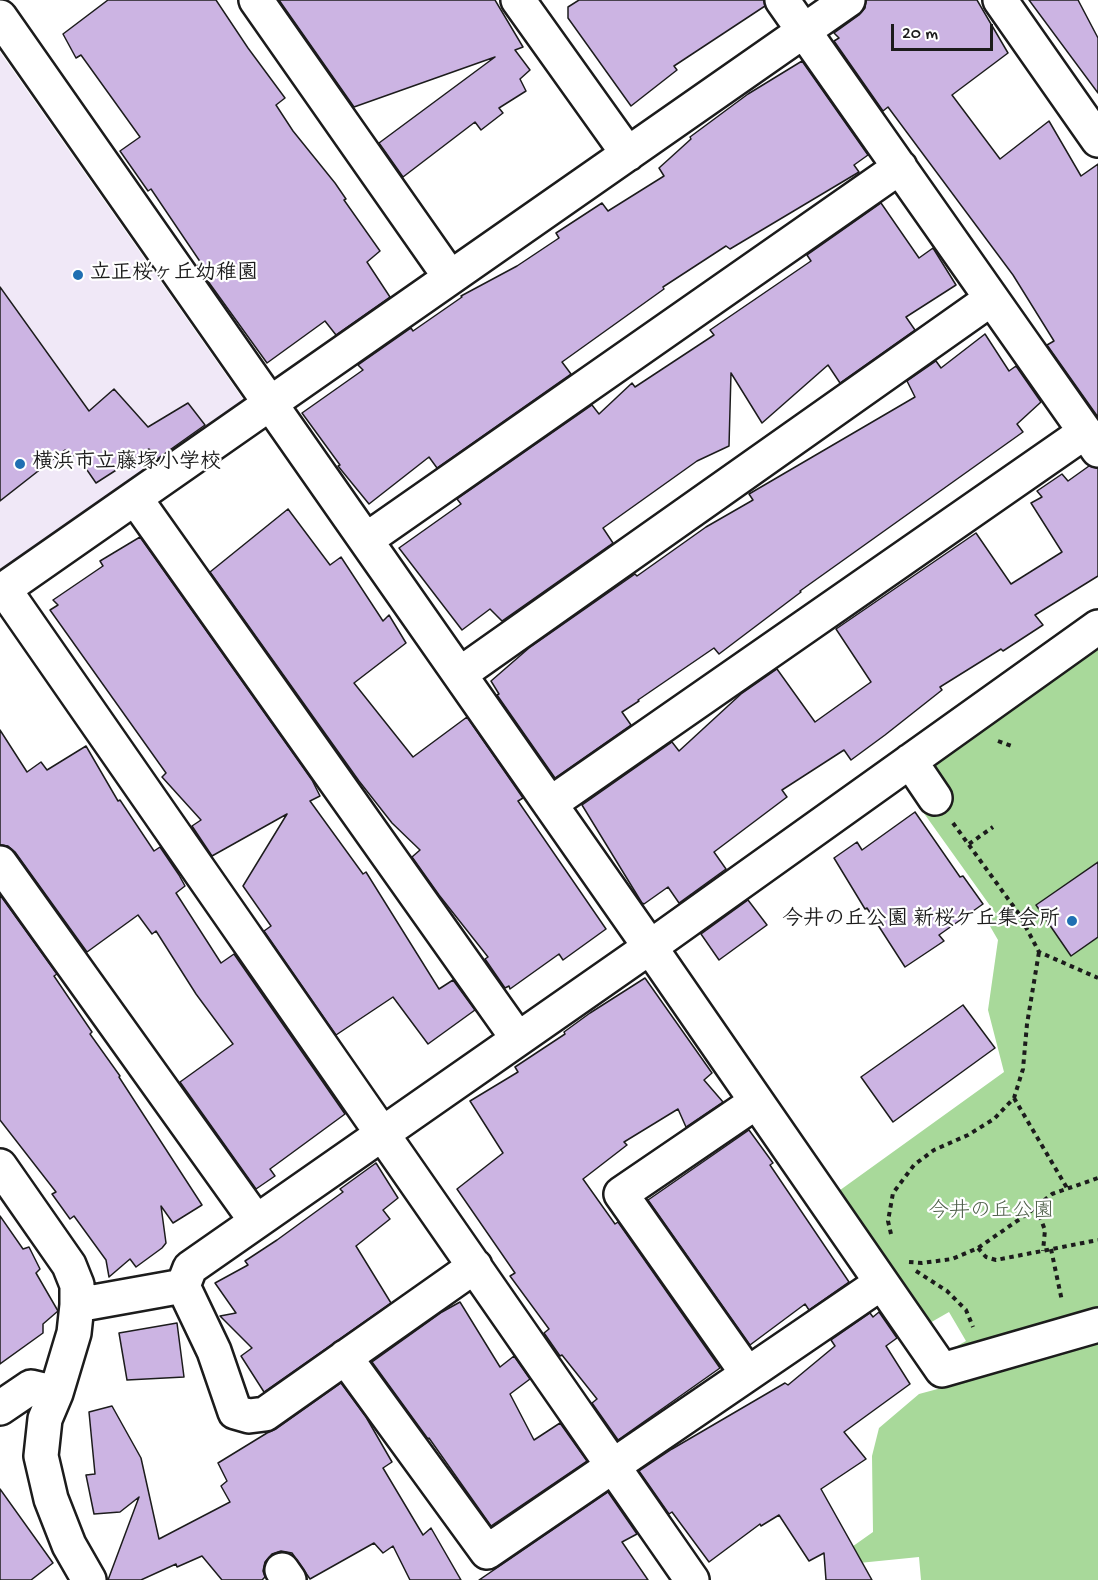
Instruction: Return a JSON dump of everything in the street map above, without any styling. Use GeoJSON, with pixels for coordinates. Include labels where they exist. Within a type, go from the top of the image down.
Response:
{"type":"FeatureCollection","features":[{"type":"Feature","properties":{"kind":"street"},"geometry":{"type":"LineString","coordinates":[[256,0],[450,277]]}},
{"type":"Feature","properties":{"kind":"street"},"geometry":{"type":"LineString","coordinates":[[518,0],[628,154]]}},
{"type":"Feature","properties":{"kind":"street"},"geometry":{"type":"LineString","coordinates":[[550,804],[1092,441],[782,0]]}},
{"type":"Feature","properties":{"kind":"street"},"geometry":{"type":"LineString","coordinates":[[692,1580],[2,591],[848,0]]}},
{"type":"Feature","properties":{"kind":"street"},"geometry":{"type":"LineString","coordinates":[[1000,0],[1098,140]]}},
{"type":"Feature","properties":{"kind":"street"},"geometry":{"type":"LineString","coordinates":[[0,17],[460,674],[942,1370],[1098,1325]]}},
{"type":"Feature","properties":{"kind":"street"},"geometry":{"type":"LineString","coordinates":[[366,540],[900,168]]}},
{"type":"Feature","properties":{"kind":"street"},"geometry":{"type":"LineString","coordinates":[[460,674],[992,299]]}},
{"type":"Feature","properties":{"kind":"street"},"geometry":{"type":"LineString","coordinates":[[135,498],[518,1039]]}},
{"type":"Feature","properties":{"kind":"street"},"geometry":{"type":"LineString","coordinates":[[475,1266],[266,1414],[249,1416],[235,1412],[214,1351],[183,1286],[190,1268],[650,947],[1098,627]]}},
{"type":"Feature","properties":{"kind":"street"},"geometry":{"type":"LineString","coordinates":[[910,761],[935,798]]}},
{"type":"Feature","properties":{"kind":"street"},"geometry":{"type":"LineString","coordinates":[[0,863],[256,1221]]}},
{"type":"Feature","properties":{"kind":"street"},"geometry":{"type":"LineString","coordinates":[[747,1373],[621,1194],[756,1102]]}},
{"type":"Feature","properties":{"kind":"street"},"geometry":{"type":"LineString","coordinates":[[5,1183],[69,1265],[76,1285],[78,1305],[75,1334],[45,1419],[41,1456],[51,1499],[69,1545],[89,1580]]}},
{"type":"Feature","properties":{"kind":"street"},"geometry":{"type":"LineString","coordinates":[[345,1357],[487,1552],[881,1283]]}},
{"type":"Feature","properties":{"kind":"street"},"geometry":{"type":"LineString","coordinates":[[78,1305],[183,1286]]}},
{"type":"Feature","properties":{"kind":"street"},"geometry":{"type":"LineString","coordinates":[[0,1408],[30,1387],[56,1393]]}},
{"type":"Feature","properties":{"kind":"path"},"geometry":{"type":"LineString","coordinates":[[892,1240],[888,1221],[893,1193],[914,1165],[934,1150],[968,1135],[994,1119],[1014,1098],[1023,1069],[1027,1024],[1039,952],[1019,914],[935,798]]}},
{"type":"Feature","properties":{"kind":"path"},"geometry":{"type":"LineString","coordinates":[[969,844],[993,827]]}},
{"type":"Feature","properties":{"kind":"path"},"geometry":{"type":"LineString","coordinates":[[1039,952],[1098,978]]}},
{"type":"Feature","properties":{"kind":"path"},"geometry":{"type":"LineString","coordinates":[[1014,1098],[1067,1188]]}},
{"type":"Feature","properties":{"kind":"path"},"geometry":{"type":"LineString","coordinates":[[980,1358],[976,1333],[966,1310],[947,1291],[905,1262],[922,1263],[952,1259],[978,1248],[1052,1194],[1098,1178]]}},
{"type":"Feature","properties":{"kind":"path"},"geometry":{"type":"LineString","coordinates":[[1036,1207],[1046,1230],[1044,1251]]}},
{"type":"Feature","properties":{"kind":"path"},"geometry":{"type":"LineString","coordinates":[[978,1248],[986,1257],[996,1260],[1098,1240]]}},
{"type":"Feature","properties":{"kind":"path"},"geometry":{"type":"LineString","coordinates":[[1051,1250],[1063,1307]]}},
{"type":"Feature","properties":{"kind":"shaded area","name":"立正桜ヶ丘幼稚園"},"geometry":{"type":"Polygon","coordinates":[[[0,52],[245,402],[0,576],[0,52]]]}},
{"type":"Feature","properties":{"kind":"green space","name":"今井の丘公園"},"geometry":{"type":"Polygon","coordinates":[[[1098,649],[1098,1580],[921,1580],[919,1557],[849,1564],[849,1549],[873,1532],[872,1456],[879,1428],[919,1394],[960,1383],[943,1354],[966,1341],[949,1312],[928,1324],[836,1193],[1004,1072],[988,1010],[998,940],[987,921],[996,914],[903,784],[1098,649]]]}},
{"type":"Feature","properties":{"kind":"building"},"geometry":{"type":"Polygon","coordinates":[[[108,0],[216,0],[285,98],[276,105],[293,131],[335,183],[346,199],[344,200],[380,251],[367,262],[390,297],[336,335],[325,321],[267,363],[197,266],[201,263],[151,189],[148,191],[120,151],[140,137],[81,55],[76,58],[63,34],[108,0]]]}},
{"type":"Feature","properties":{"kind":"building"},"geometry":{"type":"Polygon","coordinates":[[[279,0],[495,0],[523,47],[515,50],[530,70],[520,79],[526,91],[499,108],[503,113],[481,130],[475,122],[403,177],[379,143],[495,57],[354,107],[279,0]]]}},
{"type":"Feature","properties":{"kind":"building"},"geometry":{"type":"Polygon","coordinates":[[[579,0],[764,0],[765,6],[674,66],[677,70],[631,106],[568,18],[568,7],[579,0]]]}},
{"type":"Feature","properties":{"kind":"building"},"geometry":{"type":"Polygon","coordinates":[[[866,0],[977,0],[1008,53],[952,95],[1000,159],[1049,121],[1081,176],[1098,164],[1098,417],[1047,345],[1054,341],[1013,275],[888,107],[883,111],[834,41],[839,38],[834,33],[859,15],[865,8],[866,0]]]}},
{"type":"Feature","properties":{"kind":"building"},"geometry":{"type":"Polygon","coordinates":[[[1029,0],[1078,0],[1098,38],[1098,93],[1029,0]]]}},
{"type":"Feature","properties":{"kind":"building"},"geometry":{"type":"Polygon","coordinates":[[[802,61],[868,155],[854,165],[859,172],[730,249],[726,246],[663,287],[664,289],[562,362],[571,374],[437,468],[429,457],[369,504],[338,466],[340,465],[302,413],[363,370],[358,365],[411,328],[413,331],[461,296],[517,266],[559,238],[556,233],[602,203],[608,211],[664,176],[659,168],[691,139],[690,137],[748,94],[802,61]]]}},
{"type":"Feature","properties":{"kind":"building"},"geometry":{"type":"Polygon","coordinates":[[[881,203],[919,258],[933,248],[956,285],[906,317],[915,330],[840,383],[828,365],[762,423],[731,373],[729,446],[697,461],[603,528],[613,543],[502,621],[490,609],[462,630],[399,548],[461,504],[457,499],[592,405],[599,414],[632,383],[635,387],[714,335],[710,330],[811,261],[807,255],[881,203]]]}},
{"type":"Feature","properties":{"kind":"building"},"geometry":{"type":"Polygon","coordinates":[[[0,287],[89,411],[114,389],[148,427],[188,403],[205,425],[157,459],[149,449],[96,483],[76,454],[71,458],[65,450],[0,501],[0,287]]]}},
{"type":"Feature","properties":{"kind":"building"},"geometry":{"type":"Polygon","coordinates":[[[985,334],[1009,371],[1016,366],[1041,402],[1017,424],[1023,432],[800,591],[719,654],[714,648],[638,700],[622,712],[631,725],[555,778],[497,695],[499,694],[491,681],[529,648],[635,574],[637,576],[706,527],[753,500],[749,494],[915,397],[907,381],[936,361],[941,368],[985,334]]]}},
{"type":"Feature","properties":{"kind":"building"},"geometry":{"type":"Polygon","coordinates":[[[1089,466],[1098,468],[1098,576],[1035,615],[1043,625],[940,687],[942,690],[851,760],[844,750],[782,790],[787,797],[714,852],[726,869],[679,903],[668,887],[644,904],[642,903],[582,805],[672,742],[679,751],[741,694],[777,669],[815,722],[871,682],[836,629],[976,533],[1011,584],[1062,552],[1031,503],[1042,497],[1037,491],[1062,474],[1068,481],[1089,466]]]}},
{"type":"Feature","properties":{"kind":"building"},"geometry":{"type":"Polygon","coordinates":[[[288,509],[330,565],[341,557],[383,621],[389,615],[406,643],[354,683],[413,757],[467,717],[523,798],[518,801],[606,929],[563,960],[559,954],[510,989],[509,986],[505,988],[485,959],[488,957],[412,857],[420,850],[392,823],[359,781],[210,572],[288,509]]]}},
{"type":"Feature","properties":{"kind":"building"},"geometry":{"type":"Polygon","coordinates":[[[140,537],[312,780],[320,796],[310,801],[363,874],[366,872],[439,989],[453,980],[475,1010],[428,1044],[393,997],[336,1035],[264,931],[271,926],[243,886],[287,814],[212,856],[192,826],[201,820],[162,777],[166,773],[50,610],[58,605],[53,600],[103,566],[100,561],[140,537]]]}},
{"type":"Feature","properties":{"kind":"building"},"geometry":{"type":"Polygon","coordinates":[[[0,730],[27,772],[41,762],[47,770],[86,746],[118,801],[120,800],[154,851],[160,847],[179,875],[185,886],[176,893],[221,963],[234,954],[345,1114],[270,1169],[275,1176],[256,1189],[180,1082],[233,1044],[196,994],[156,931],[152,934],[138,915],[87,952],[15,852],[8,846],[0,845],[0,730]]]}},
{"type":"Feature","properties":{"kind":"building"},"geometry":{"type":"Polygon","coordinates":[[[915,812],[960,877],[963,876],[983,904],[939,935],[944,941],[905,967],[867,908],[865,909],[834,858],[857,842],[862,850],[915,812]]]}},
{"type":"Feature","properties":{"kind":"building","name":"今井の丘公園 新桜ケ丘集会所"},"geometry":{"type":"Polygon","coordinates":[[[1098,862],[1098,937],[1071,956],[1036,905],[1098,862]]]}},
{"type":"Feature","properties":{"kind":"building"},"geometry":{"type":"Polygon","coordinates":[[[0,895],[57,974],[54,976],[92,1032],[90,1034],[120,1076],[202,1205],[173,1223],[161,1206],[166,1243],[136,1267],[130,1259],[109,1277],[106,1260],[74,1216],[70,1219],[52,1194],[56,1192],[0,1120],[0,895]]]}},
{"type":"Feature","properties":{"kind":"building"},"geometry":{"type":"Polygon","coordinates":[[[748,900],[767,925],[719,960],[701,934],[748,900]]]}},
{"type":"Feature","properties":{"kind":"building"},"geometry":{"type":"Polygon","coordinates":[[[645,978],[712,1073],[704,1080],[723,1102],[686,1127],[678,1109],[624,1142],[627,1145],[583,1179],[615,1224],[618,1222],[720,1368],[618,1440],[592,1403],[597,1399],[562,1355],[560,1356],[544,1333],[549,1329],[510,1276],[515,1273],[457,1189],[503,1153],[470,1101],[518,1072],[515,1067],[565,1034],[564,1032],[590,1013],[645,978]]]}},
{"type":"Feature","properties":{"kind":"building"},"geometry":{"type":"Polygon","coordinates":[[[963,1005],[995,1048],[893,1122],[861,1077],[963,1005]]]}},
{"type":"Feature","properties":{"kind":"building"},"geometry":{"type":"Polygon","coordinates":[[[749,1130],[773,1163],[770,1165],[849,1282],[809,1310],[805,1304],[750,1345],[648,1200],[749,1130]]]}},
{"type":"Feature","properties":{"kind":"building"},"geometry":{"type":"Polygon","coordinates":[[[376,1163],[398,1198],[383,1210],[390,1219],[356,1246],[391,1303],[264,1392],[241,1356],[252,1348],[220,1316],[236,1313],[215,1283],[248,1265],[245,1261],[343,1192],[340,1189],[376,1163]]]}},
{"type":"Feature","properties":{"kind":"building"},"geometry":{"type":"Polygon","coordinates":[[[0,1216],[23,1249],[29,1247],[40,1269],[36,1273],[58,1311],[43,1324],[43,1333],[0,1364],[0,1216]]]}},
{"type":"Feature","properties":{"kind":"building"},"geometry":{"type":"Polygon","coordinates":[[[460,1302],[500,1367],[514,1356],[530,1379],[510,1394],[534,1440],[560,1423],[587,1461],[491,1526],[372,1362],[442,1312],[460,1302]]]}},
{"type":"Feature","properties":{"kind":"building"},"geometry":{"type":"Polygon","coordinates":[[[879,1312],[897,1338],[886,1346],[910,1384],[844,1432],[866,1459],[821,1489],[872,1580],[826,1580],[824,1553],[809,1561],[779,1515],[761,1526],[760,1524],[709,1562],[672,1512],[669,1514],[639,1471],[672,1449],[785,1383],[788,1385],[835,1346],[831,1340],[870,1313],[873,1317],[879,1312]]]}},
{"type":"Feature","properties":{"kind":"building"},"geometry":{"type":"Polygon","coordinates":[[[177,1323],[184,1377],[127,1380],[119,1333],[177,1323]]]}},
{"type":"Feature","properties":{"kind":"building"},"geometry":{"type":"Polygon","coordinates":[[[341,1383],[366,1417],[392,1462],[383,1468],[423,1535],[431,1528],[461,1580],[410,1580],[393,1546],[383,1553],[374,1543],[310,1579],[292,1553],[281,1551],[272,1554],[265,1562],[263,1571],[265,1577],[262,1580],[222,1580],[202,1556],[177,1567],[176,1564],[141,1580],[108,1580],[139,1497],[120,1512],[94,1514],[86,1475],[95,1474],[89,1412],[112,1406],[141,1458],[159,1539],[230,1502],[221,1486],[227,1481],[218,1463],[276,1429],[341,1383]]]}},
{"type":"Feature","properties":{"kind":"building"},"geometry":{"type":"Polygon","coordinates":[[[0,1489],[53,1563],[31,1580],[0,1580],[0,1489]]]}},
{"type":"Feature","properties":{"kind":"building"},"geometry":{"type":"Polygon","coordinates":[[[608,1492],[637,1534],[622,1542],[648,1580],[479,1580],[608,1492]]]}},
{"type":"Feature","properties":{"kind":"place","name":"立正桜ヶ丘幼稚園"},"geometry":{"type":"Point","coordinates":[78,275]}},
{"type":"Feature","properties":{"kind":"place","name":"横浜市立藤塚小学校"},"geometry":{"type":"Point","coordinates":[20,464]}},
{"type":"Feature","properties":{"kind":"place","name":"今井の丘公園 新桜ケ丘集会所"},"geometry":{"type":"Point","coordinates":[1072,921]}}]}
